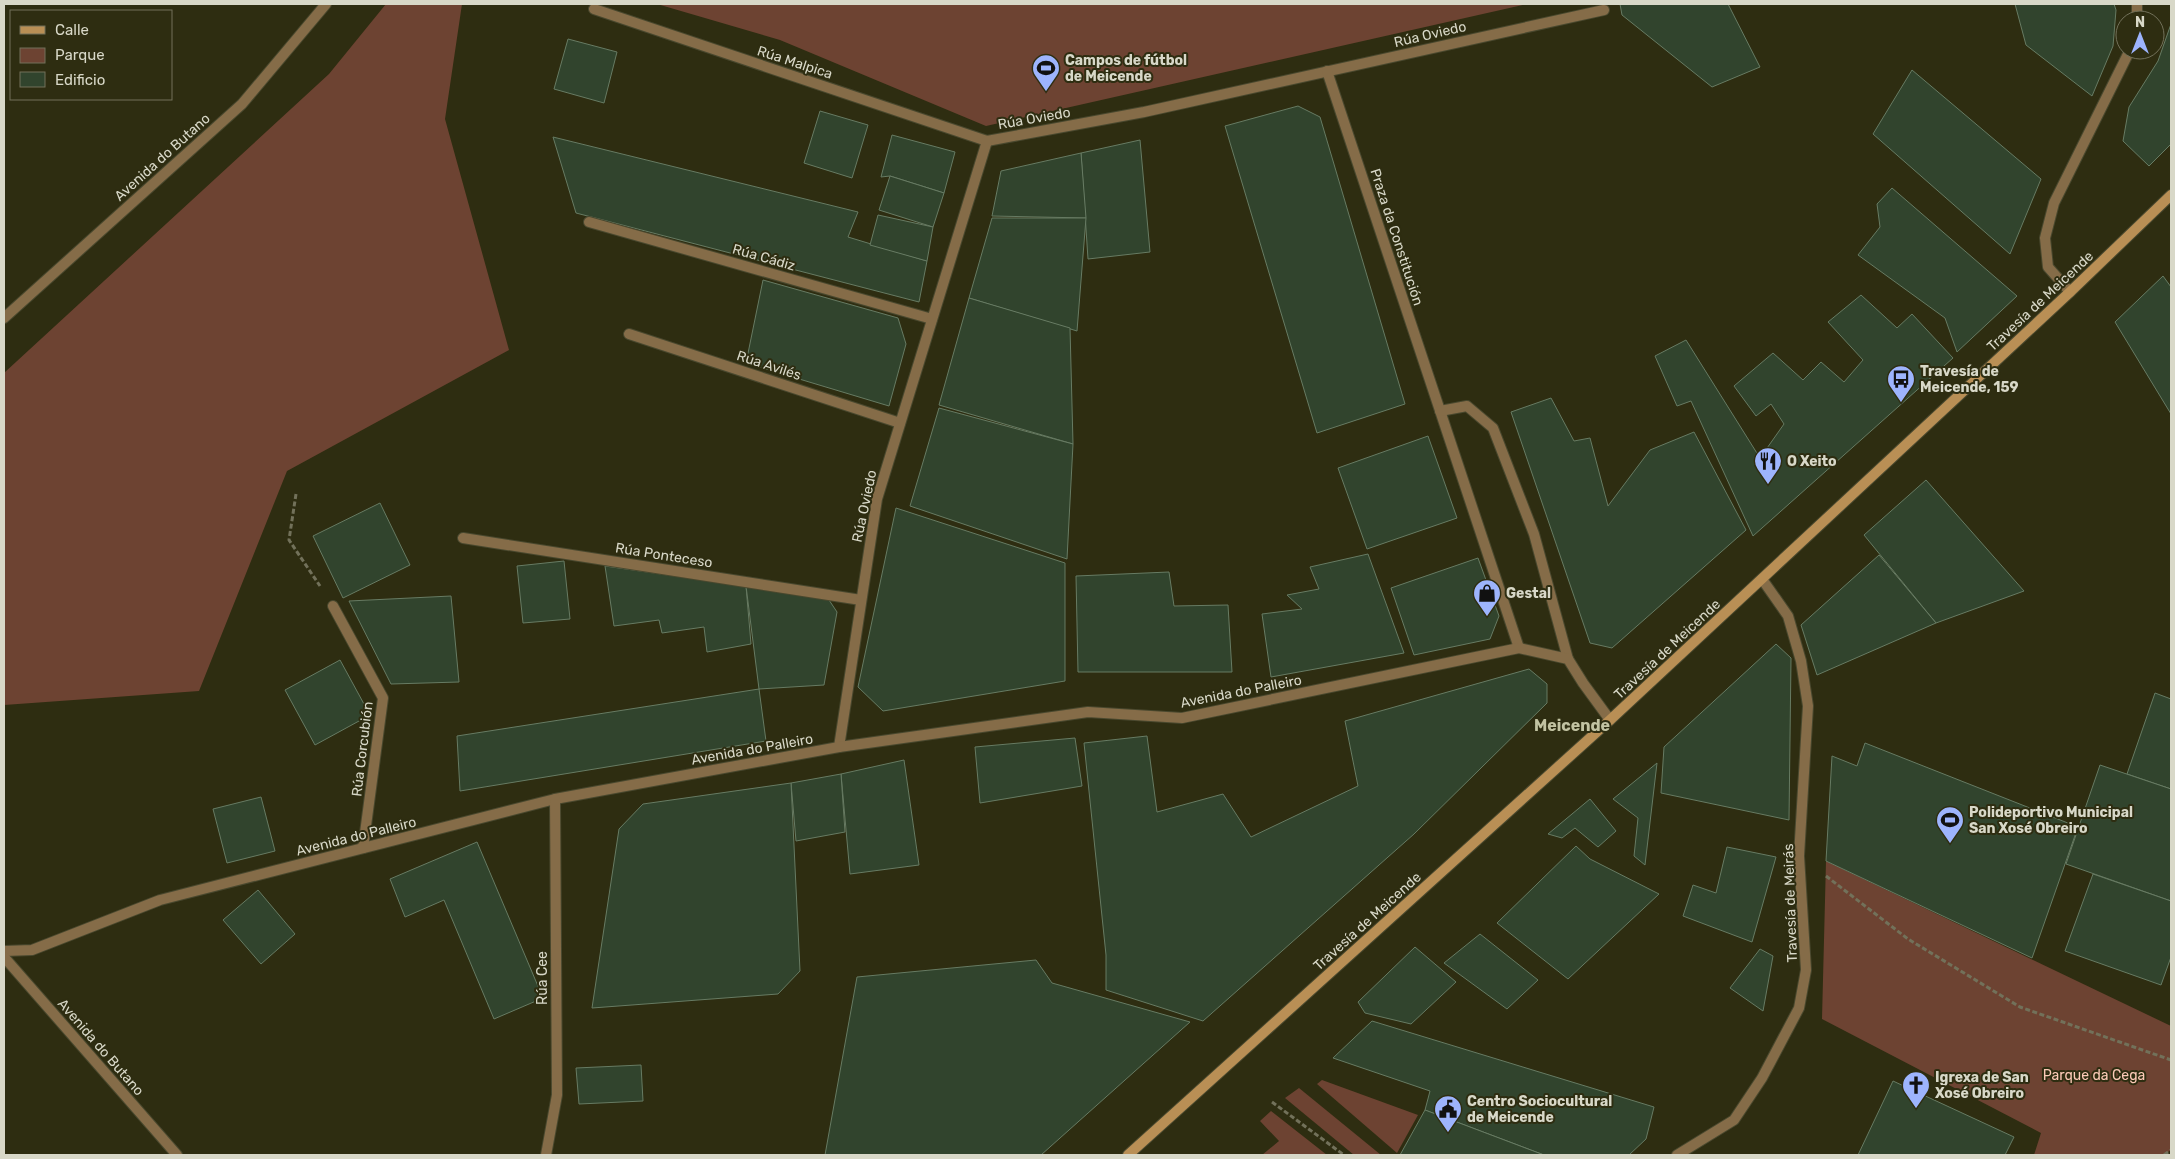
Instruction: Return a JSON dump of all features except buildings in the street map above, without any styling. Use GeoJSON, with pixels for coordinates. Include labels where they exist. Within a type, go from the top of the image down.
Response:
{"type":"FeatureCollection","features":[{"type":"Feature","properties":{"kind":"main road","name":"Travesía de Meicende"},"geometry":{"type":"LineString","coordinates":[[1128,1155],[1610,720],[2070,292],[2171,195]]}},
{"type":"Feature","properties":{"kind":"street","name":"Avenida do Butano"},"geometry":{"type":"LineString","coordinates":[[4,318],[242,104],[326,4]]}},
{"type":"Feature","properties":{"kind":"street","name":"Rúa Oviedo"},"geometry":{"type":"LineString","coordinates":[[839,747],[877,499],[987,141],[1144,112],[1604,6]]}},
{"type":"Feature","properties":{"kind":"street","name":"Rúa Malpica"},"geometry":{"type":"LineString","coordinates":[[594,9],[987,141]]}},
{"type":"Feature","properties":{"kind":"street"},"geometry":{"type":"LineString","coordinates":[[2070,292],[2048,268],[2045,238],[2054,203],[2125,60]]}},
{"type":"Feature","properties":{"kind":"street","name":"Praza da Constitución"},"geometry":{"type":"LineString","coordinates":[[1327,71],[1519,648]]}},
{"type":"Feature","properties":{"kind":"street","name":"Rúa Cádiz"},"geometry":{"type":"LineString","coordinates":[[589,222],[932,319]]}},
{"type":"Feature","properties":{"kind":"street","name":"Rúa Avilés"},"geometry":{"type":"LineString","coordinates":[[629,334],[900,422]]}},
{"type":"Feature","properties":{"kind":"street"},"geometry":{"type":"LineString","coordinates":[[1440,411],[1467,406],[1493,428],[1534,534],[1568,659],[1610,720]]}},
{"type":"Feature","properties":{"kind":"street","name":"Rúa Ponteceso"},"geometry":{"type":"LineString","coordinates":[[463,538],[861,600]]}},
{"type":"Feature","properties":{"kind":"street","name":"Travesía de Meirás"},"geometry":{"type":"LineString","coordinates":[[1677,1155],[1734,1120],[1762,1078],[1799,1008],[1806,970],[1799,856],[1808,706],[1801,661],[1788,616],[1762,579]]}},
{"type":"Feature","properties":{"kind":"street","name":"Rúa Corcubión"},"geometry":{"type":"LineString","coordinates":[[333,606],[384,698],[363,848]]}},
{"type":"Feature","properties":{"kind":"street"},"geometry":{"type":"LineString","coordinates":[[1519,648],[1568,659]]}},
{"type":"Feature","properties":{"kind":"street","name":"Avenida do Palleiro"},"geometry":{"type":"LineString","coordinates":[[4,952],[32,950],[160,900],[555,799],[839,747],[1088,712],[1182,718],[1519,648]]}},
{"type":"Feature","properties":{"kind":"street","name":"Rúa Cee"},"geometry":{"type":"LineString","coordinates":[[546,1155],[557,1095],[555,799]]}},
{"type":"Feature","properties":{"kind":"street","name":"Avenida do Butano"},"geometry":{"type":"LineString","coordinates":[[4,957],[177,1155]]}},
{"type":"Feature","properties":{"kind":"path"},"geometry":{"type":"LineString","coordinates":[[296,494],[289,540],[333,606]]}},
{"type":"Feature","properties":{"kind":"path"},"geometry":{"type":"LineString","coordinates":[[1799,856],[1908,939],[2020,1007],[2171,1060]]}},
{"type":"Feature","properties":{"kind":"path"},"geometry":{"type":"LineString","coordinates":[[1272,1102],[1344,1155]]}},
{"type":"Feature","properties":{"kind":"path"},"geometry":{"type":"LineString","coordinates":[[2164,1155],[2171,1150]]}},
{"type":"Feature","properties":{"kind":"green space"},"geometry":{"type":"Polygon","coordinates":[[[386,4],[462,4],[445,119],[509,350],[287,471],[199,691],[4,705],[4,373],[329,74],[386,4]]]}},
{"type":"Feature","properties":{"kind":"green space","name":"Campos de fútbol de Meicende"},"geometry":{"type":"Polygon","coordinates":[[[657,4],[1527,4],[986,126],[780,40],[657,4]]]}},
{"type":"Feature","properties":{"kind":"green space","name":"Parque da Cega"},"geometry":{"type":"Polygon","coordinates":[[[1826,861],[2171,1026],[2171,1150],[2164,1155],[2034,1155],[2041,1133],[1822,1019],[1826,861]]]}},
{"type":"Feature","properties":{"kind":"green space"},"geometry":{"type":"Polygon","coordinates":[[[1322,1080],[1418,1115],[1397,1153],[1317,1084],[1322,1080]]]}},
{"type":"Feature","properties":{"kind":"green space"},"geometry":{"type":"Polygon","coordinates":[[[1299,1088],[1381,1155],[1354,1155],[1285,1098],[1299,1088]]]}},
{"type":"Feature","properties":{"kind":"green space"},"geometry":{"type":"Polygon","coordinates":[[[1271,1111],[1327,1155],[1262,1155],[1279,1141],[1260,1121],[1271,1111]]]}},
{"type":"Feature","properties":{"kind":"place","name":"Campos de fútbol de Meicende"},"geometry":{"type":"Point","coordinates":[1046,92]}},
{"type":"Feature","properties":{"kind":"place","name":"Travesía de Meicende, 159"},"geometry":{"type":"Point","coordinates":[1901,403]}},
{"type":"Feature","properties":{"kind":"place","name":"O Xeito"},"geometry":{"type":"Point","coordinates":[1768,485]}},
{"type":"Feature","properties":{"kind":"place","name":"Gestal"},"geometry":{"type":"Point","coordinates":[1487,617]}},
{"type":"Feature","properties":{"kind":"place","name":"Polideportivo Municipal San Xosé Obreiro"},"geometry":{"type":"Point","coordinates":[1950,844]}},
{"type":"Feature","properties":{"kind":"place","name":"Igrexa de San Xosé Obreiro"},"geometry":{"type":"Point","coordinates":[1916,1109]}},
{"type":"Feature","properties":{"kind":"place","name":"Centro Sociocultural de Meicende"},"geometry":{"type":"Point","coordinates":[1448,1133]}},
{"type":"Feature","properties":{"kind":"district","name":"Meicende"},"geometry":{"type":"Point","coordinates":[1572,725]}}]}
